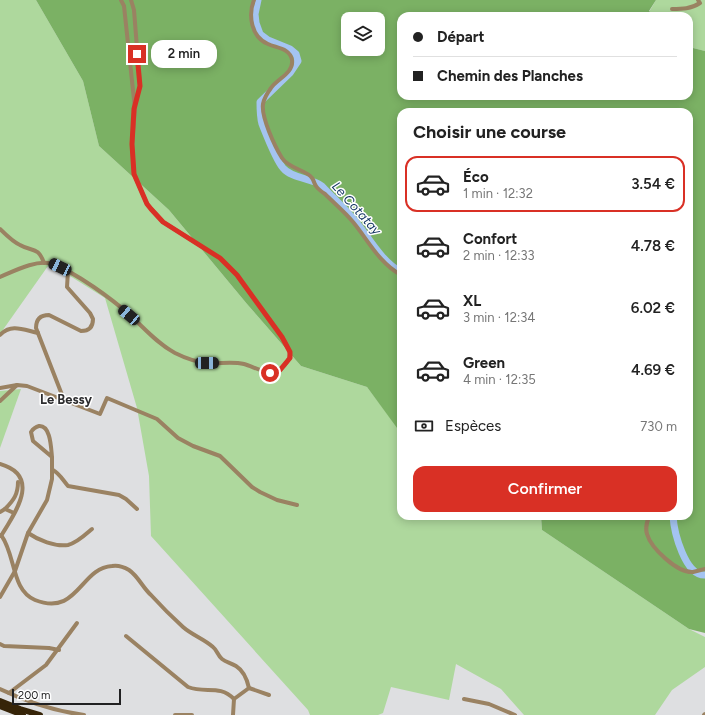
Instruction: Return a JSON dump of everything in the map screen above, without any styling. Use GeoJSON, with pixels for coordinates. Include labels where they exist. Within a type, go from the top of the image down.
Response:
{"type":"FeatureCollection","features":[{"type":"Feature","properties":{"kind":"highway"},"geometry":{"type":"LineString","coordinates":[[0,701],[40,715]]}},
{"type":"Feature","properties":{"kind":"highway"},"geometry":{"type":"LineString","coordinates":[[0,706],[23,715]]}},
{"type":"Feature","properties":{"kind":"street"},"geometry":{"type":"LineString","coordinates":[[0,277],[29,265],[51,263],[68,271],[107,297],[163,346],[177,354],[207,363],[244,364],[270,373],[280,370],[290,358],[290,352],[282,337],[237,275],[220,258],[163,222],[147,204],[134,174],[132,144],[134,109],[124,6],[121,0]]}},
{"type":"Feature","properties":{"kind":"street"},"geometry":{"type":"LineString","coordinates":[[131,0],[134,10],[140,86],[134,109]]}},
{"type":"Feature","properties":{"kind":"street"},"geometry":{"type":"LineString","coordinates":[[254,0],[250,10],[251,23],[255,32],[267,44],[284,49],[290,54],[292,60],[289,71],[273,85],[263,105],[264,116],[283,159],[289,165],[311,176],[316,186],[352,220],[385,264],[397,273]]}},
{"type":"Feature","properties":{"kind":"street"},"geometry":{"type":"LineString","coordinates":[[672,9],[683,10],[700,2],[698,0]]}},
{"type":"Feature","properties":{"kind":"street"},"geometry":{"type":"LineString","coordinates":[[0,230],[20,246],[32,249],[41,254],[44,263]]}},
{"type":"Feature","properties":{"kind":"street"},"geometry":{"type":"LineString","coordinates":[[64,400],[36,328],[36,323],[40,317],[49,315],[82,331],[86,331],[91,328],[93,319],[90,313],[67,287],[68,271]]}},
{"type":"Feature","properties":{"kind":"street"},"geometry":{"type":"LineString","coordinates":[[0,335],[9,328],[38,333]]}},
{"type":"Feature","properties":{"kind":"street"},"geometry":{"type":"LineString","coordinates":[[0,401],[17,385]]}},
{"type":"Feature","properties":{"kind":"street"},"geometry":{"type":"LineString","coordinates":[[0,388],[17,385],[27,386],[100,414],[107,398],[157,419],[178,438],[193,446],[220,456],[252,487],[277,500],[297,505]]}},
{"type":"Feature","properties":{"kind":"street"},"geometry":{"type":"LineString","coordinates":[[0,597],[15,571],[28,533],[46,500],[52,479],[52,458],[48,431],[43,427],[38,426],[34,428],[31,432],[33,441],[52,458]]}},
{"type":"Feature","properties":{"kind":"street"},"geometry":{"type":"LineString","coordinates":[[0,464],[11,468],[16,472],[21,480],[22,493],[20,502],[1,536],[6,541],[17,580],[28,596],[47,603],[60,602],[72,596],[92,574],[100,568],[112,566],[125,567],[131,571],[150,595],[185,628],[213,646],[224,660],[240,669],[245,676],[249,688]]}},
{"type":"Feature","properties":{"kind":"street"},"geometry":{"type":"LineString","coordinates":[[53,470],[57,472],[68,486],[119,495],[137,509]]}},
{"type":"Feature","properties":{"kind":"street"},"geometry":{"type":"LineString","coordinates":[[14,514],[3,510],[16,497],[18,482]]}},
{"type":"Feature","properties":{"kind":"street"},"geometry":{"type":"LineString","coordinates":[[647,520],[647,535],[656,549],[669,561],[687,571],[705,569]]}},
{"type":"Feature","properties":{"kind":"street"},"geometry":{"type":"LineString","coordinates":[[28,533],[34,538],[47,543],[68,545],[80,540],[92,529]]}},
{"type":"Feature","properties":{"kind":"street"},"geometry":{"type":"LineString","coordinates":[[9,693],[46,665],[77,623]]}},
{"type":"Feature","properties":{"kind":"street"},"geometry":{"type":"LineString","coordinates":[[126,636],[188,687],[195,690],[224,691],[234,699]]}},
{"type":"Feature","properties":{"kind":"street"},"geometry":{"type":"LineString","coordinates":[[0,644],[4,646],[49,648],[58,650]]}},
{"type":"Feature","properties":{"kind":"street"},"geometry":{"type":"LineString","coordinates":[[249,688],[269,695]]}},
{"type":"Feature","properties":{"kind":"street"},"geometry":{"type":"LineString","coordinates":[[234,699],[249,688]]}},
{"type":"Feature","properties":{"kind":"street"},"geometry":{"type":"LineString","coordinates":[[0,689],[30,703],[49,709],[84,715]]}},
{"type":"Feature","properties":{"kind":"street"},"geometry":{"type":"LineString","coordinates":[[233,715],[234,699]]}},
{"type":"Feature","properties":{"kind":"street"},"geometry":{"type":"LineString","coordinates":[[464,699],[489,704],[515,715]]}},
{"type":"Feature","properties":{"kind":"street"},"geometry":{"type":"LineString","coordinates":[[175,715],[192,715]]}},
{"type":"Feature","properties":{"kind":"green space"},"geometry":{"type":"Polygon","coordinates":[[[0,0],[36,0],[83,81],[99,146],[169,210],[301,366],[367,387],[397,427],[397,520],[541,520],[542,530],[689,629],[705,637],[705,667],[672,690],[655,715],[524,715],[501,689],[456,664],[449,700],[391,687],[383,713],[378,715],[310,715],[308,710],[151,536],[149,476],[137,408],[105,298],[70,276],[48,266],[0,334],[0,0]]]}},
{"type":"Feature","properties":{"kind":"green space"},"geometry":{"type":"Polygon","coordinates":[[[36,0],[656,0],[649,11],[650,12],[397,12],[397,100],[693,100],[693,48],[705,51],[705,633],[689,629],[542,530],[541,520],[693,520],[693,108],[397,108],[397,428],[367,387],[301,366],[169,210],[99,146],[83,81],[36,0]]]}},
{"type":"Feature","properties":{"kind":"green space"},"geometry":{"type":"Polygon","coordinates":[[[656,0],[705,0],[705,51],[693,48],[693,12],[649,12],[656,0]]]}},
{"type":"Feature","properties":{"kind":"green space"},"geometry":{"type":"Polygon","coordinates":[[[21,389],[0,448],[0,391],[21,389]]]}},
{"type":"Feature","properties":{"kind":"waterway","name":"Le Cotatay"},"geometry":{"type":"LineString","coordinates":[[258,0],[255,14],[256,23],[260,34],[268,40],[290,49],[296,54],[298,61],[290,73],[260,102],[260,116],[262,124],[277,159],[287,172],[313,181],[322,186],[352,217],[382,256],[397,269]]}},
{"type":"Feature","properties":{"kind":"waterway","name":"Le Cotatay"},"geometry":{"type":"LineString","coordinates":[[674,520],[678,542],[686,561],[698,573],[705,575]]}},
{"type":"Feature","properties":{"kind":"district","name":"Le Bessy"},"geometry":{"type":"Point","coordinates":[66,399]}},
{"type":"Feature","properties":{"kind":"route"},"geometry":{"type":"LineString","coordinates":[[137,54],[140,86],[134,109],[132,144],[134,174],[147,204],[151,209],[163,222],[220,258],[237,275],[282,337],[288,346],[290,358],[280,370],[270,373]]}}]}
